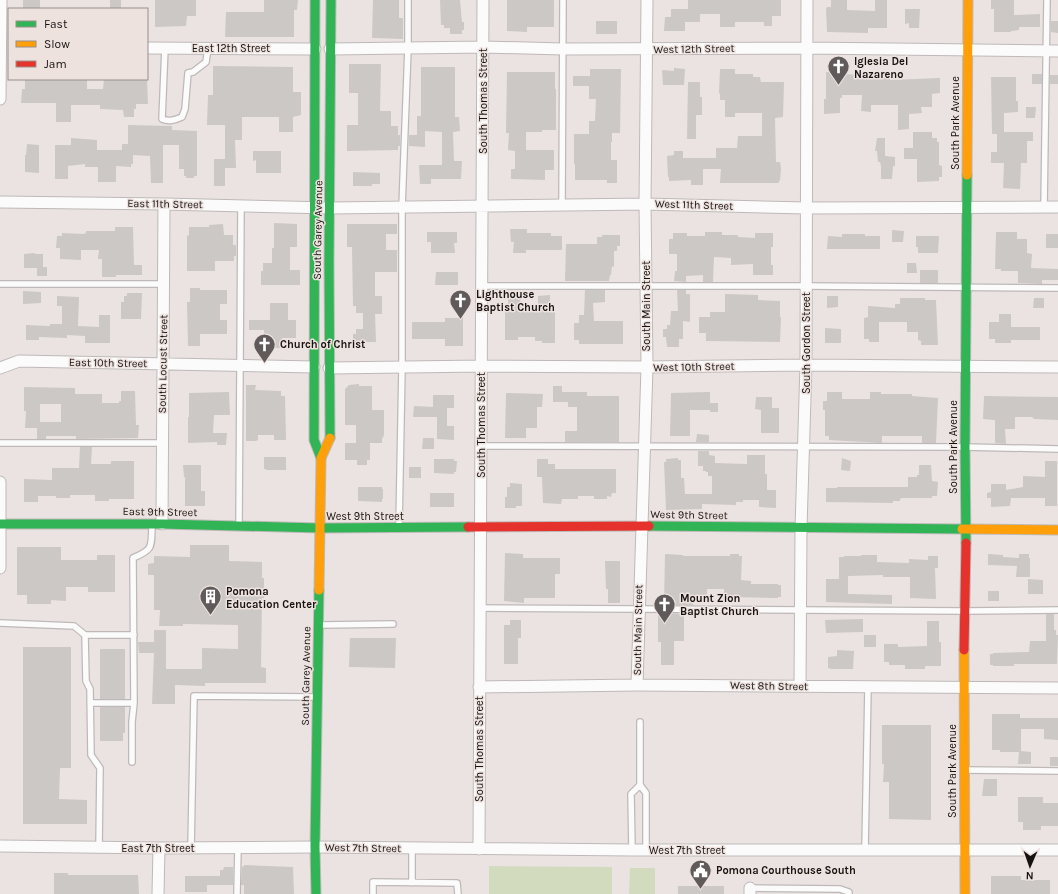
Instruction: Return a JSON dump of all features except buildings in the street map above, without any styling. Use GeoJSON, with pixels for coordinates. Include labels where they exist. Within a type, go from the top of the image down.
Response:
{"type":"FeatureCollection","features":[{"type":"Feature","properties":{"kind":"street"},"geometry":{"type":"LineString","coordinates":[[0,99],[3,46],[1,0]]}},
{"type":"Feature","properties":{"kind":"street","name":"South Garey Avenue"},"geometry":{"type":"LineString","coordinates":[[315,0],[314,440],[321,458],[315,847],[316,894]]}},
{"type":"Feature","properties":{"kind":"street","name":"South Garey Avenue"},"geometry":{"type":"LineString","coordinates":[[321,458],[330,438],[331,0]]}},
{"type":"Feature","properties":{"kind":"street","name":"South Thomas Street"},"geometry":{"type":"LineString","coordinates":[[479,849],[484,47],[483,0]]}},
{"type":"Feature","properties":{"kind":"street","name":"South Main Street"},"geometry":{"type":"LineString","coordinates":[[637,684],[647,367],[647,0]]}},
{"type":"Feature","properties":{"kind":"street","name":"South Gordon Street"},"geometry":{"type":"LineString","coordinates":[[800,686],[801,528],[806,365],[807,0]]}},
{"type":"Feature","properties":{"kind":"street","name":"South Park Avenue"},"geometry":{"type":"LineString","coordinates":[[965,894],[963,688],[966,530],[965,366],[968,0]]}},
{"type":"Feature","properties":{"kind":"street","name":"West 12th Street"},"geometry":{"type":"LineString","coordinates":[[330,49],[484,47],[563,49],[807,48],[1058,51]]}},
{"type":"Feature","properties":{"kind":"street","name":"East 12th Street"},"geometry":{"type":"LineString","coordinates":[[148,48],[315,49]]}},
{"type":"Feature","properties":{"kind":"street","name":"East 11th Street"},"geometry":{"type":"LineString","coordinates":[[0,202],[330,208]]}},
{"type":"Feature","properties":{"kind":"street","name":"South Locust Street"},"geometry":{"type":"LineString","coordinates":[[157,524],[162,443],[164,364],[164,204]]}},
{"type":"Feature","properties":{"kind":"street","name":"West 11th Street"},"geometry":{"type":"LineString","coordinates":[[330,208],[646,204],[806,208],[1058,207]]}},
{"type":"Feature","properties":{"kind":"street","name":"East 10th Street"},"geometry":{"type":"LineString","coordinates":[[0,368],[19,361],[314,367]]}},
{"type":"Feature","properties":{"kind":"street","name":"West 10th Street"},"geometry":{"type":"LineString","coordinates":[[329,368],[402,366],[647,367],[806,365],[1058,367]]}},
{"type":"Feature","properties":{"kind":"street"},"geometry":{"type":"LineString","coordinates":[[0,482],[0,568]]}},
{"type":"Feature","properties":{"kind":"street","name":"East 9th Street"},"geometry":{"type":"LineString","coordinates":[[0,524],[157,524],[320,528]]}},
{"type":"Feature","properties":{"kind":"street","name":"West 9th Street"},"geometry":{"type":"LineString","coordinates":[[320,528],[641,526],[1058,530]]}},
{"type":"Feature","properties":{"kind":"street","name":"West 8th Street"},"geometry":{"type":"LineString","coordinates":[[479,687],[637,684],[1058,688]]}},
{"type":"Feature","properties":{"kind":"street","name":"East 7th Street"},"geometry":{"type":"LineString","coordinates":[[0,846],[159,848],[315,847]]}},
{"type":"Feature","properties":{"kind":"street","name":"West 7th Street"},"geometry":{"type":"LineString","coordinates":[[315,847],[632,850],[1058,850]]}},
{"type":"Feature","properties":{"kind":"street"},"geometry":{"type":"LineString","coordinates":[[158,894],[159,848]]}},
{"type":"Feature","properties":{"kind":"lane"},"geometry":{"type":"LineString","coordinates":[[399,527],[402,366],[402,207],[408,48],[408,0]]}},
{"type":"Feature","properties":{"kind":"lane"},"geometry":{"type":"LineString","coordinates":[[562,205],[563,0]]}},
{"type":"Feature","properties":{"kind":"lane"},"geometry":{"type":"LineString","coordinates":[[1044,207],[1047,0]]}},
{"type":"Feature","properties":{"kind":"lane"},"geometry":{"type":"LineString","coordinates":[[165,48],[162,119],[175,120],[182,117],[185,109],[188,73],[193,72],[206,62],[208,48]]}},
{"type":"Feature","properties":{"kind":"lane"},"geometry":{"type":"LineString","coordinates":[[239,526],[241,206]]}},
{"type":"Feature","properties":{"kind":"lane"},"geometry":{"type":"LineString","coordinates":[[0,284],[164,284]]}},
{"type":"Feature","properties":{"kind":"lane"},"geometry":{"type":"LineString","coordinates":[[482,286],[1058,288]]}},
{"type":"Feature","properties":{"kind":"lane"},"geometry":{"type":"LineString","coordinates":[[0,443],[162,443]]}},
{"type":"Feature","properties":{"kind":"lane"},"geometry":{"type":"LineString","coordinates":[[481,446],[965,447],[1058,450]]}},
{"type":"Feature","properties":{"kind":"lane"},"geometry":{"type":"LineString","coordinates":[[132,762],[132,722],[134,703],[133,558],[146,552],[152,545],[157,524]]}},
{"type":"Feature","properties":{"kind":"lane"},"geometry":{"type":"LineString","coordinates":[[480,608],[964,611],[1058,610]]}},
{"type":"Feature","properties":{"kind":"lane"},"geometry":{"type":"LineString","coordinates":[[0,623],[74,626],[85,635],[134,635]]}},
{"type":"Feature","properties":{"kind":"lane"},"geometry":{"type":"LineString","coordinates":[[319,625],[393,624]]}},
{"type":"Feature","properties":{"kind":"lane"},"geometry":{"type":"LineString","coordinates":[[85,635],[86,681],[90,689],[91,755],[100,768],[99,847]]}},
{"type":"Feature","properties":{"kind":"lane"},"geometry":{"type":"LineString","coordinates":[[865,850],[868,687]]}},
{"type":"Feature","properties":{"kind":"lane"},"geometry":{"type":"LineString","coordinates":[[191,848],[194,696],[318,697]]}},
{"type":"Feature","properties":{"kind":"lane"},"geometry":{"type":"LineString","coordinates":[[90,703],[134,703]]}},
{"type":"Feature","properties":{"kind":"lane"},"geometry":{"type":"LineString","coordinates":[[640,722],[640,785],[646,794],[646,850]]}},
{"type":"Feature","properties":{"kind":"lane"},"geometry":{"type":"LineString","coordinates":[[964,770],[1058,771]]}},
{"type":"Feature","properties":{"kind":"lane"},"geometry":{"type":"LineString","coordinates":[[632,850],[632,794],[640,785]]}},
{"type":"Feature","properties":{"kind":"lane"},"geometry":{"type":"LineString","coordinates":[[237,894],[238,848]]}},
{"type":"Feature","properties":{"kind":"lane"},"geometry":{"type":"LineString","coordinates":[[412,848],[412,883]]}},
{"type":"Feature","properties":{"kind":"lane"},"geometry":{"type":"LineString","coordinates":[[373,894],[373,882],[457,883],[458,894]]}},
{"type":"Feature","properties":{"kind":"lane"},"geometry":{"type":"LineString","coordinates":[[750,891],[840,889],[849,892],[849,894]]}},
{"type":"Feature","properties":{"kind":"green space"},"geometry":{"type":"Polygon","coordinates":[[[489,866],[612,867],[612,894],[489,894],[489,866]]]}},
{"type":"Feature","properties":{"kind":"green space"},"geometry":{"type":"Polygon","coordinates":[[[630,868],[655,868],[655,894],[629,894],[630,868]]]}},
{"type":"Feature","properties":{"kind":"traffic: fast"},"geometry":{"type":"LineString","coordinates":[[315,0],[314,440],[321,458]]}},
{"type":"Feature","properties":{"kind":"traffic: fast"},"geometry":{"type":"LineString","coordinates":[[330,438],[329,262],[331,0]]}},
{"type":"Feature","properties":{"kind":"traffic: fast"},"geometry":{"type":"LineString","coordinates":[[966,543],[965,447],[967,175]]}},
{"type":"Feature","properties":{"kind":"traffic: fast"},"geometry":{"type":"LineString","coordinates":[[0,524],[162,524],[320,528],[468,527]]}},
{"type":"Feature","properties":{"kind":"traffic: fast"},"geometry":{"type":"LineString","coordinates":[[649,526],[962,529]]}},
{"type":"Feature","properties":{"kind":"traffic: fast"},"geometry":{"type":"LineString","coordinates":[[316,894],[315,847],[319,590]]}},
{"type":"Feature","properties":{"kind":"traffic: slow"},"geometry":{"type":"LineString","coordinates":[[967,175],[968,0]]}},
{"type":"Feature","properties":{"kind":"traffic: slow"},"geometry":{"type":"LineString","coordinates":[[319,590],[321,458],[330,438]]}},
{"type":"Feature","properties":{"kind":"traffic: slow"},"geometry":{"type":"LineString","coordinates":[[962,529],[1058,530]]}},
{"type":"Feature","properties":{"kind":"traffic: slow"},"geometry":{"type":"LineString","coordinates":[[964,650],[965,894]]}},
{"type":"Feature","properties":{"kind":"traffic: jam"},"geometry":{"type":"LineString","coordinates":[[468,527],[649,526]]}},
{"type":"Feature","properties":{"kind":"traffic: jam"},"geometry":{"type":"LineString","coordinates":[[964,650],[966,543]]}},
{"type":"Feature","properties":{"kind":"place","name":"Iglesia Del Nazareno"},"geometry":{"type":"Point","coordinates":[838,86]}},
{"type":"Feature","properties":{"kind":"place","name":"Lighthouse Baptist Church"},"geometry":{"type":"Point","coordinates":[461,320]}},
{"type":"Feature","properties":{"kind":"place","name":"Church of Christ"},"geometry":{"type":"Point","coordinates":[264,364]}},
{"type":"Feature","properties":{"kind":"place","name":"Pomona Education Center"},"geometry":{"type":"Point","coordinates":[211,616]}},
{"type":"Feature","properties":{"kind":"place","name":"Mount Zion Baptist Church"},"geometry":{"type":"Point","coordinates":[664,624]}},
{"type":"Feature","properties":{"kind":"place","name":"Pomona Courthouse South"},"geometry":{"type":"Point","coordinates":[701,890]}}]}
